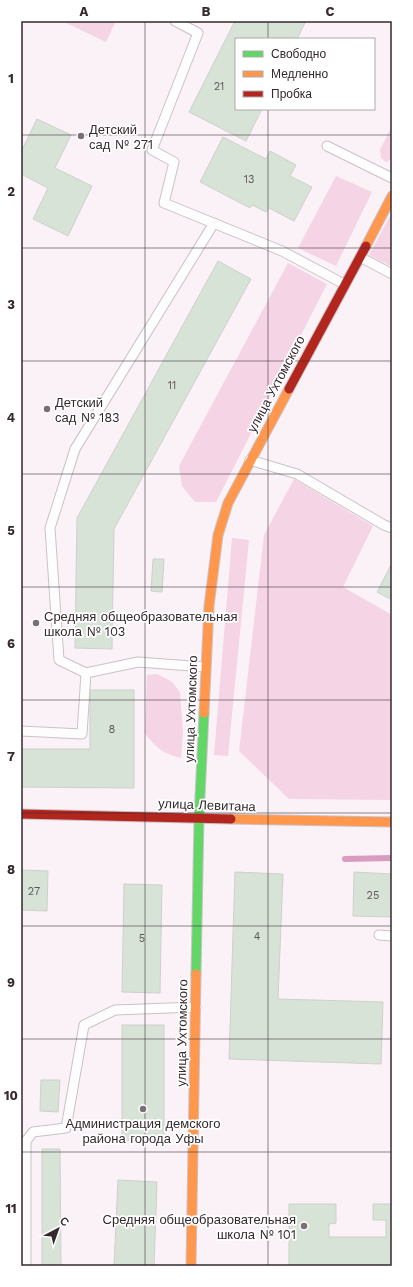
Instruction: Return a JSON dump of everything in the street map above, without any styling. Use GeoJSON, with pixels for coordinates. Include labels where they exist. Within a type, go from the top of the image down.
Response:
{"type":"FeatureCollection","features":[{"type":"Feature","properties":{"kind":"street","name":"улица Ухтомского"},"geometry":{"type":"LineString","coordinates":[[191,1266],[199,818],[202,789],[205,667],[211,583],[219,534],[228,503],[250,460],[392,196]]}},
{"type":"Feature","properties":{"kind":"street","name":"улица Левитана"},"geometry":{"type":"LineString","coordinates":[[21,814],[235,820],[392,822]]}},
{"type":"Feature","properties":{"kind":"lane"},"geometry":{"type":"LineString","coordinates":[[175,21],[198,33],[152,150],[174,162],[164,203],[282,251],[344,284]]}},
{"type":"Feature","properties":{"kind":"lane"},"geometry":{"type":"LineString","coordinates":[[327,146],[392,178]]}},
{"type":"Feature","properties":{"kind":"lane"},"geometry":{"type":"LineString","coordinates":[[205,667],[138,662],[86,673],[59,660],[50,528],[75,449],[214,223]]}},
{"type":"Feature","properties":{"kind":"lane"},"geometry":{"type":"LineString","coordinates":[[359,257],[392,274]]}},
{"type":"Feature","properties":{"kind":"lane"},"geometry":{"type":"LineString","coordinates":[[250,460],[297,474],[384,525],[392,528]]}},
{"type":"Feature","properties":{"kind":"lane"},"geometry":{"type":"LineString","coordinates":[[21,731],[82,734],[86,673]]}},
{"type":"Feature","properties":{"kind":"lane"},"geometry":{"type":"LineString","coordinates":[[379,935],[392,936]]}},
{"type":"Feature","properties":{"kind":"lane"},"geometry":{"type":"LineString","coordinates":[[26,1266],[26,1141],[33,1132],[66,1128],[84,1025],[115,1010],[196,1007]]}},
{"type":"Feature","properties":{"kind":"shaded area"},"geometry":{"type":"Polygon","coordinates":[[[62,21],[116,21],[106,42],[62,21]]]}},
{"type":"Feature","properties":{"kind":"shaded area"},"geometry":{"type":"Polygon","coordinates":[[[392,126],[392,159],[386,162],[381,158],[380,150],[392,126]]]}},
{"type":"Feature","properties":{"kind":"shaded area"},"geometry":{"type":"Polygon","coordinates":[[[336,176],[372,192],[336,266],[298,248],[336,176]]]}},
{"type":"Feature","properties":{"kind":"shaded area"},"geometry":{"type":"Polygon","coordinates":[[[392,212],[392,267],[369,255],[392,212]]]}},
{"type":"Feature","properties":{"kind":"shaded area"},"geometry":{"type":"Polygon","coordinates":[[[288,263],[327,284],[216,502],[195,502],[182,486],[179,466],[288,263]]]}},
{"type":"Feature","properties":{"kind":"shaded area"},"geometry":{"type":"Polygon","coordinates":[[[294,479],[373,526],[343,587],[392,615],[392,800],[289,799],[239,751],[264,535],[294,479]]]}},
{"type":"Feature","properties":{"kind":"shaded area"},"geometry":{"type":"Polygon","coordinates":[[[232,538],[249,540],[228,756],[214,755],[232,538]]]}},
{"type":"Feature","properties":{"kind":"shaded area"},"geometry":{"type":"Polygon","coordinates":[[[157,674],[172,682],[180,692],[183,733],[181,758],[161,750],[145,734],[147,675],[157,674]]]}},
{"type":"Feature","properties":{"kind":"building"},"geometry":{"type":"Polygon","coordinates":[[[235,21],[306,21],[298,38],[235,38],[235,110],[262,110],[246,141],[189,112],[235,21]]]}},
{"type":"Feature","properties":{"kind":"building"},"geometry":{"type":"Polygon","coordinates":[[[37,119],[71,135],[55,168],[92,186],[68,236],[33,219],[48,188],[21,174],[21,152],[37,119]]]}},
{"type":"Feature","properties":{"kind":"building"},"geometry":{"type":"Polygon","coordinates":[[[223,137],[266,159],[270,151],[296,165],[290,176],[312,187],[294,221],[269,208],[266,212],[252,205],[250,208],[200,182],[223,137]]]}},
{"type":"Feature","properties":{"kind":"building"},"geometry":{"type":"Polygon","coordinates":[[[218,261],[251,279],[114,529],[112,649],[75,648],[77,518],[218,261]]]}},
{"type":"Feature","properties":{"kind":"building"},"geometry":{"type":"Polygon","coordinates":[[[153,559],[164,559],[162,592],[151,591],[153,559]]]}},
{"type":"Feature","properties":{"kind":"building"},"geometry":{"type":"Polygon","coordinates":[[[392,565],[392,600],[377,592],[392,565]]]}},
{"type":"Feature","properties":{"kind":"building"},"geometry":{"type":"Polygon","coordinates":[[[90,690],[134,690],[134,788],[21,787],[21,749],[90,749],[90,690]]]}},
{"type":"Feature","properties":{"kind":"building"},"geometry":{"type":"Polygon","coordinates":[[[21,870],[48,871],[47,911],[21,910],[21,870]]]}},
{"type":"Feature","properties":{"kind":"building"},"geometry":{"type":"Polygon","coordinates":[[[235,872],[283,874],[278,999],[383,1002],[381,1064],[229,1059],[235,872]]]}},
{"type":"Feature","properties":{"kind":"building"},"geometry":{"type":"Polygon","coordinates":[[[354,872],[392,874],[392,917],[353,916],[354,872]]]}},
{"type":"Feature","properties":{"kind":"building"},"geometry":{"type":"Polygon","coordinates":[[[124,884],[162,885],[160,993],[122,992],[124,884]]]}},
{"type":"Feature","properties":{"kind":"building","name":"Администрация демского района города Уфы"},"geometry":{"type":"Polygon","coordinates":[[[122,1025],[164,1025],[164,1141],[122,1141],[122,1025]]]}},
{"type":"Feature","properties":{"kind":"building"},"geometry":{"type":"Polygon","coordinates":[[[41,1080],[60,1080],[58,1112],[40,1111],[41,1080]]]}},
{"type":"Feature","properties":{"kind":"building"},"geometry":{"type":"Polygon","coordinates":[[[42,1149],[60,1149],[61,1266],[42,1266],[42,1149]]]}},
{"type":"Feature","properties":{"kind":"building","name":"Администрация демского района города Уфы"},"geometry":{"type":"Polygon","coordinates":[[[118,1180],[157,1182],[154,1266],[114,1266],[118,1180]]]}},
{"type":"Feature","properties":{"kind":"building"},"geometry":{"type":"Polygon","coordinates":[[[289,1204],[336,1204],[336,1223],[329,1224],[329,1237],[386,1237],[386,1220],[373,1220],[373,1204],[392,1204],[392,1266],[289,1266],[289,1204]]]}},
{"type":"Feature","properties":{"kind":"waterway"},"geometry":{"type":"LineString","coordinates":[[345,859],[392,858]]}},
{"type":"Feature","properties":{"kind":"traffic: fast"},"geometry":{"type":"LineString","coordinates":[[196,974],[199,818],[204,713]]}},
{"type":"Feature","properties":{"kind":"traffic: slow"},"geometry":{"type":"LineString","coordinates":[[366,246],[392,196]]}},
{"type":"Feature","properties":{"kind":"traffic: slow"},"geometry":{"type":"LineString","coordinates":[[204,713],[209,606],[218,535],[228,503],[289,389]]}},
{"type":"Feature","properties":{"kind":"traffic: slow"},"geometry":{"type":"LineString","coordinates":[[231,819],[392,822]]}},
{"type":"Feature","properties":{"kind":"traffic: slow"},"geometry":{"type":"LineString","coordinates":[[191,1266],[196,974]]}},
{"type":"Feature","properties":{"kind":"traffic: jam"},"geometry":{"type":"LineString","coordinates":[[289,389],[366,246]]}},
{"type":"Feature","properties":{"kind":"traffic: jam"},"geometry":{"type":"LineString","coordinates":[[21,814],[231,819]]}},
{"type":"Feature","properties":{"kind":"place","name":"Детский сад № 271"},"geometry":{"type":"Point","coordinates":[81,136]}},
{"type":"Feature","properties":{"kind":"place","name":"Детский сад № 183"},"geometry":{"type":"Point","coordinates":[47,409]}},
{"type":"Feature","properties":{"kind":"place","name":"Средняя общеобразовательная школа № 103"},"geometry":{"type":"Point","coordinates":[36,623]}},
{"type":"Feature","properties":{"kind":"place","name":"Администрация демского района города Уфы"},"geometry":{"type":"Point","coordinates":[143,1109]}},
{"type":"Feature","properties":{"kind":"place","name":"Средняя общеобразовательная школа № 101"},"geometry":{"type":"Point","coordinates":[304,1226]}}]}
